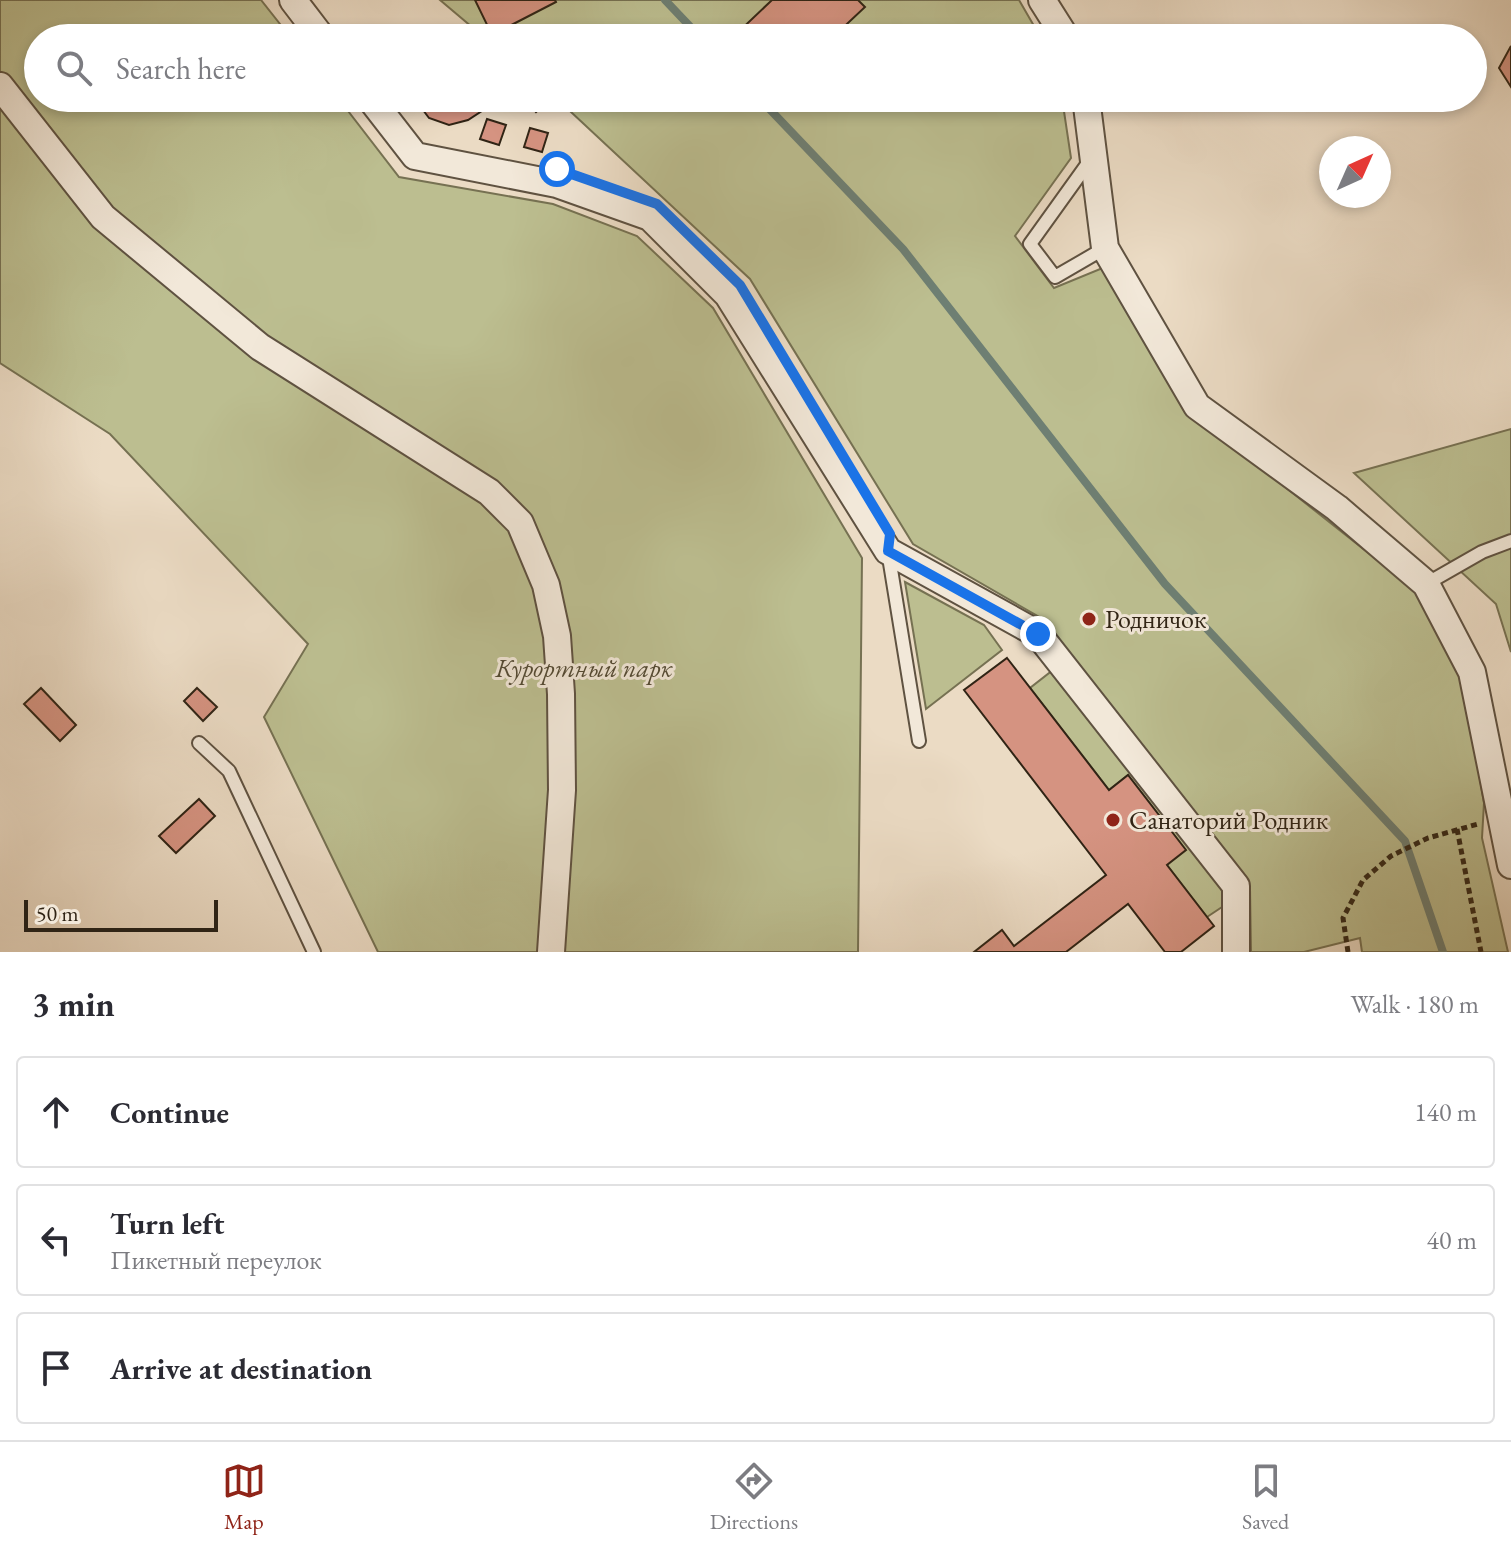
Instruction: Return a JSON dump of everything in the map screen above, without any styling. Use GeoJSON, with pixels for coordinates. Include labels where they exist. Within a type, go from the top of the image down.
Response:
{"type":"FeatureCollection","features":[{"type":"Feature","properties":{"kind":"street"},"geometry":{"type":"LineString","coordinates":[[293,0],[311,24]]}},
{"type":"Feature","properties":{"kind":"street"},"geometry":{"type":"LineString","coordinates":[[1042,0],[1057,24]]}},
{"type":"Feature","properties":{"kind":"street"},"geometry":{"type":"LineString","coordinates":[[0,86],[103,217],[260,347],[489,492],[520,523],[546,585],[557,636],[562,790],[551,952]]}},
{"type":"Feature","properties":{"kind":"street"},"geometry":{"type":"LineString","coordinates":[[381,112],[415,156],[557,184],[650,217],[728,295],[888,551],[1038,634],[1236,886],[1236,952]]}},
{"type":"Feature","properties":{"kind":"street"},"geometry":{"type":"LineString","coordinates":[[1088,112],[1105,248],[1197,406],[1337,508],[1426,584],[1472,672],[1511,865]]}},
{"type":"Feature","properties":{"kind":"lane"},"geometry":{"type":"LineString","coordinates":[[1093,156],[1030,244],[1055,277],[1105,248]]}},
{"type":"Feature","properties":{"kind":"lane"},"geometry":{"type":"LineString","coordinates":[[1426,584],[1482,552],[1511,541]]}},
{"type":"Feature","properties":{"kind":"lane"},"geometry":{"type":"LineString","coordinates":[[888,551],[919,741]]}},
{"type":"Feature","properties":{"kind":"lane"},"geometry":{"type":"LineString","coordinates":[[199,743],[229,771],[314,952]]}},
{"type":"Feature","properties":{"kind":"path"},"geometry":{"type":"LineString","coordinates":[[1348,952],[1343,918],[1363,880],[1391,856],[1428,838],[1457,829],[1481,952]]}},
{"type":"Feature","properties":{"kind":"green space","name":"Курортный парк"},"geometry":{"type":"Polygon","coordinates":[[[0,0],[261,0],[280,24],[24,24],[24,112],[349,112],[399,177],[553,204],[637,236],[713,308],[862,558],[858,952],[378,952],[264,717],[308,644],[110,434],[0,363],[0,0]]]}},
{"type":"Feature","properties":{"kind":"green space"},"geometry":{"type":"Polygon","coordinates":[[[440,0],[1019,0],[1033,24],[468,24],[440,0]]]}},
{"type":"Feature","properties":{"kind":"green space"},"geometry":{"type":"Polygon","coordinates":[[[571,112],[1064,112],[1071,158],[1015,236],[1054,288],[1105,267],[1189,411],[1419,593],[1463,678],[1484,803],[1482,838],[1508,952],[1362,952],[1360,938],[1304,952],[1251,952],[1250,888],[1041,618],[913,544],[750,279],[571,112]]]}},
{"type":"Feature","properties":{"kind":"green space"},"geometry":{"type":"Polygon","coordinates":[[[1511,429],[1511,652],[1496,604],[1354,473],[1511,429]]]}},
{"type":"Feature","properties":{"kind":"green space"},"geometry":{"type":"Polygon","coordinates":[[[905,582],[984,625],[1002,650],[926,709],[905,582]]]}},
{"type":"Feature","properties":{"kind":"green space"},"geometry":{"type":"Polygon","coordinates":[[[1053,670],[1224,891],[1225,905],[1207,917],[1167,865],[1128,775],[1109,790],[1030,688],[1053,670]]]}},
{"type":"Feature","properties":{"kind":"building"},"geometry":{"type":"Polygon","coordinates":[[[475,0],[556,2],[513,24],[487,24],[475,0]]]}},
{"type":"Feature","properties":{"kind":"building"},"geometry":{"type":"Polygon","coordinates":[[[772,0],[858,0],[865,7],[847,24],[747,24],[772,0]]]}},
{"type":"Feature","properties":{"kind":"building"},"geometry":{"type":"Polygon","coordinates":[[[1511,46],[1511,87],[1499,68],[1511,46]]]}},
{"type":"Feature","properties":{"kind":"building"},"geometry":{"type":"Polygon","coordinates":[[[424,112],[480,112],[468,120],[449,125],[429,118],[424,112]]]}},
{"type":"Feature","properties":{"kind":"building"},"geometry":{"type":"Polygon","coordinates":[[[487,119],[506,125],[499,145],[480,139],[487,119]]]}},
{"type":"Feature","properties":{"kind":"building"},"geometry":{"type":"Polygon","coordinates":[[[530,128],[548,133],[542,152],[524,147],[530,128]]]}},
{"type":"Feature","properties":{"kind":"building","name":"Санаторий Родник"},"geometry":{"type":"Polygon","coordinates":[[[1007,658],[1109,790],[1128,775],[1186,850],[1167,865],[1214,926],[1181,952],[1165,952],[1128,904],[1066,952],[974,952],[1002,930],[1014,946],[1106,875],[964,690],[1007,658]]]}},
{"type":"Feature","properties":{"kind":"building"},"geometry":{"type":"Polygon","coordinates":[[[41,688],[76,725],[60,741],[24,704],[41,688]]]}},
{"type":"Feature","properties":{"kind":"building"},"geometry":{"type":"Polygon","coordinates":[[[197,688],[217,707],[203,721],[184,701],[197,688]]]}},
{"type":"Feature","properties":{"kind":"building"},"geometry":{"type":"Polygon","coordinates":[[[199,799],[215,816],[176,853],[159,836],[199,799]]]}},
{"type":"Feature","properties":{"kind":"waterway"},"geometry":{"type":"LineString","coordinates":[[665,0],[688,24]]}},
{"type":"Feature","properties":{"kind":"waterway"},"geometry":{"type":"LineString","coordinates":[[772,112],[903,249],[1165,584],[1405,841],[1443,952]]}},
{"type":"Feature","properties":{"kind":"place","name":"Родничок"},"geometry":{"type":"Point","coordinates":[1089,619]}},
{"type":"Feature","properties":{"kind":"place","name":"Санаторий Родник"},"geometry":{"type":"Point","coordinates":[1113,820]}},
{"type":"Feature","properties":{"kind":"route"},"geometry":{"type":"LineString","coordinates":[[557,169],[657,204],[740,285],[890,534],[888,551],[1038,634]]}}]}
